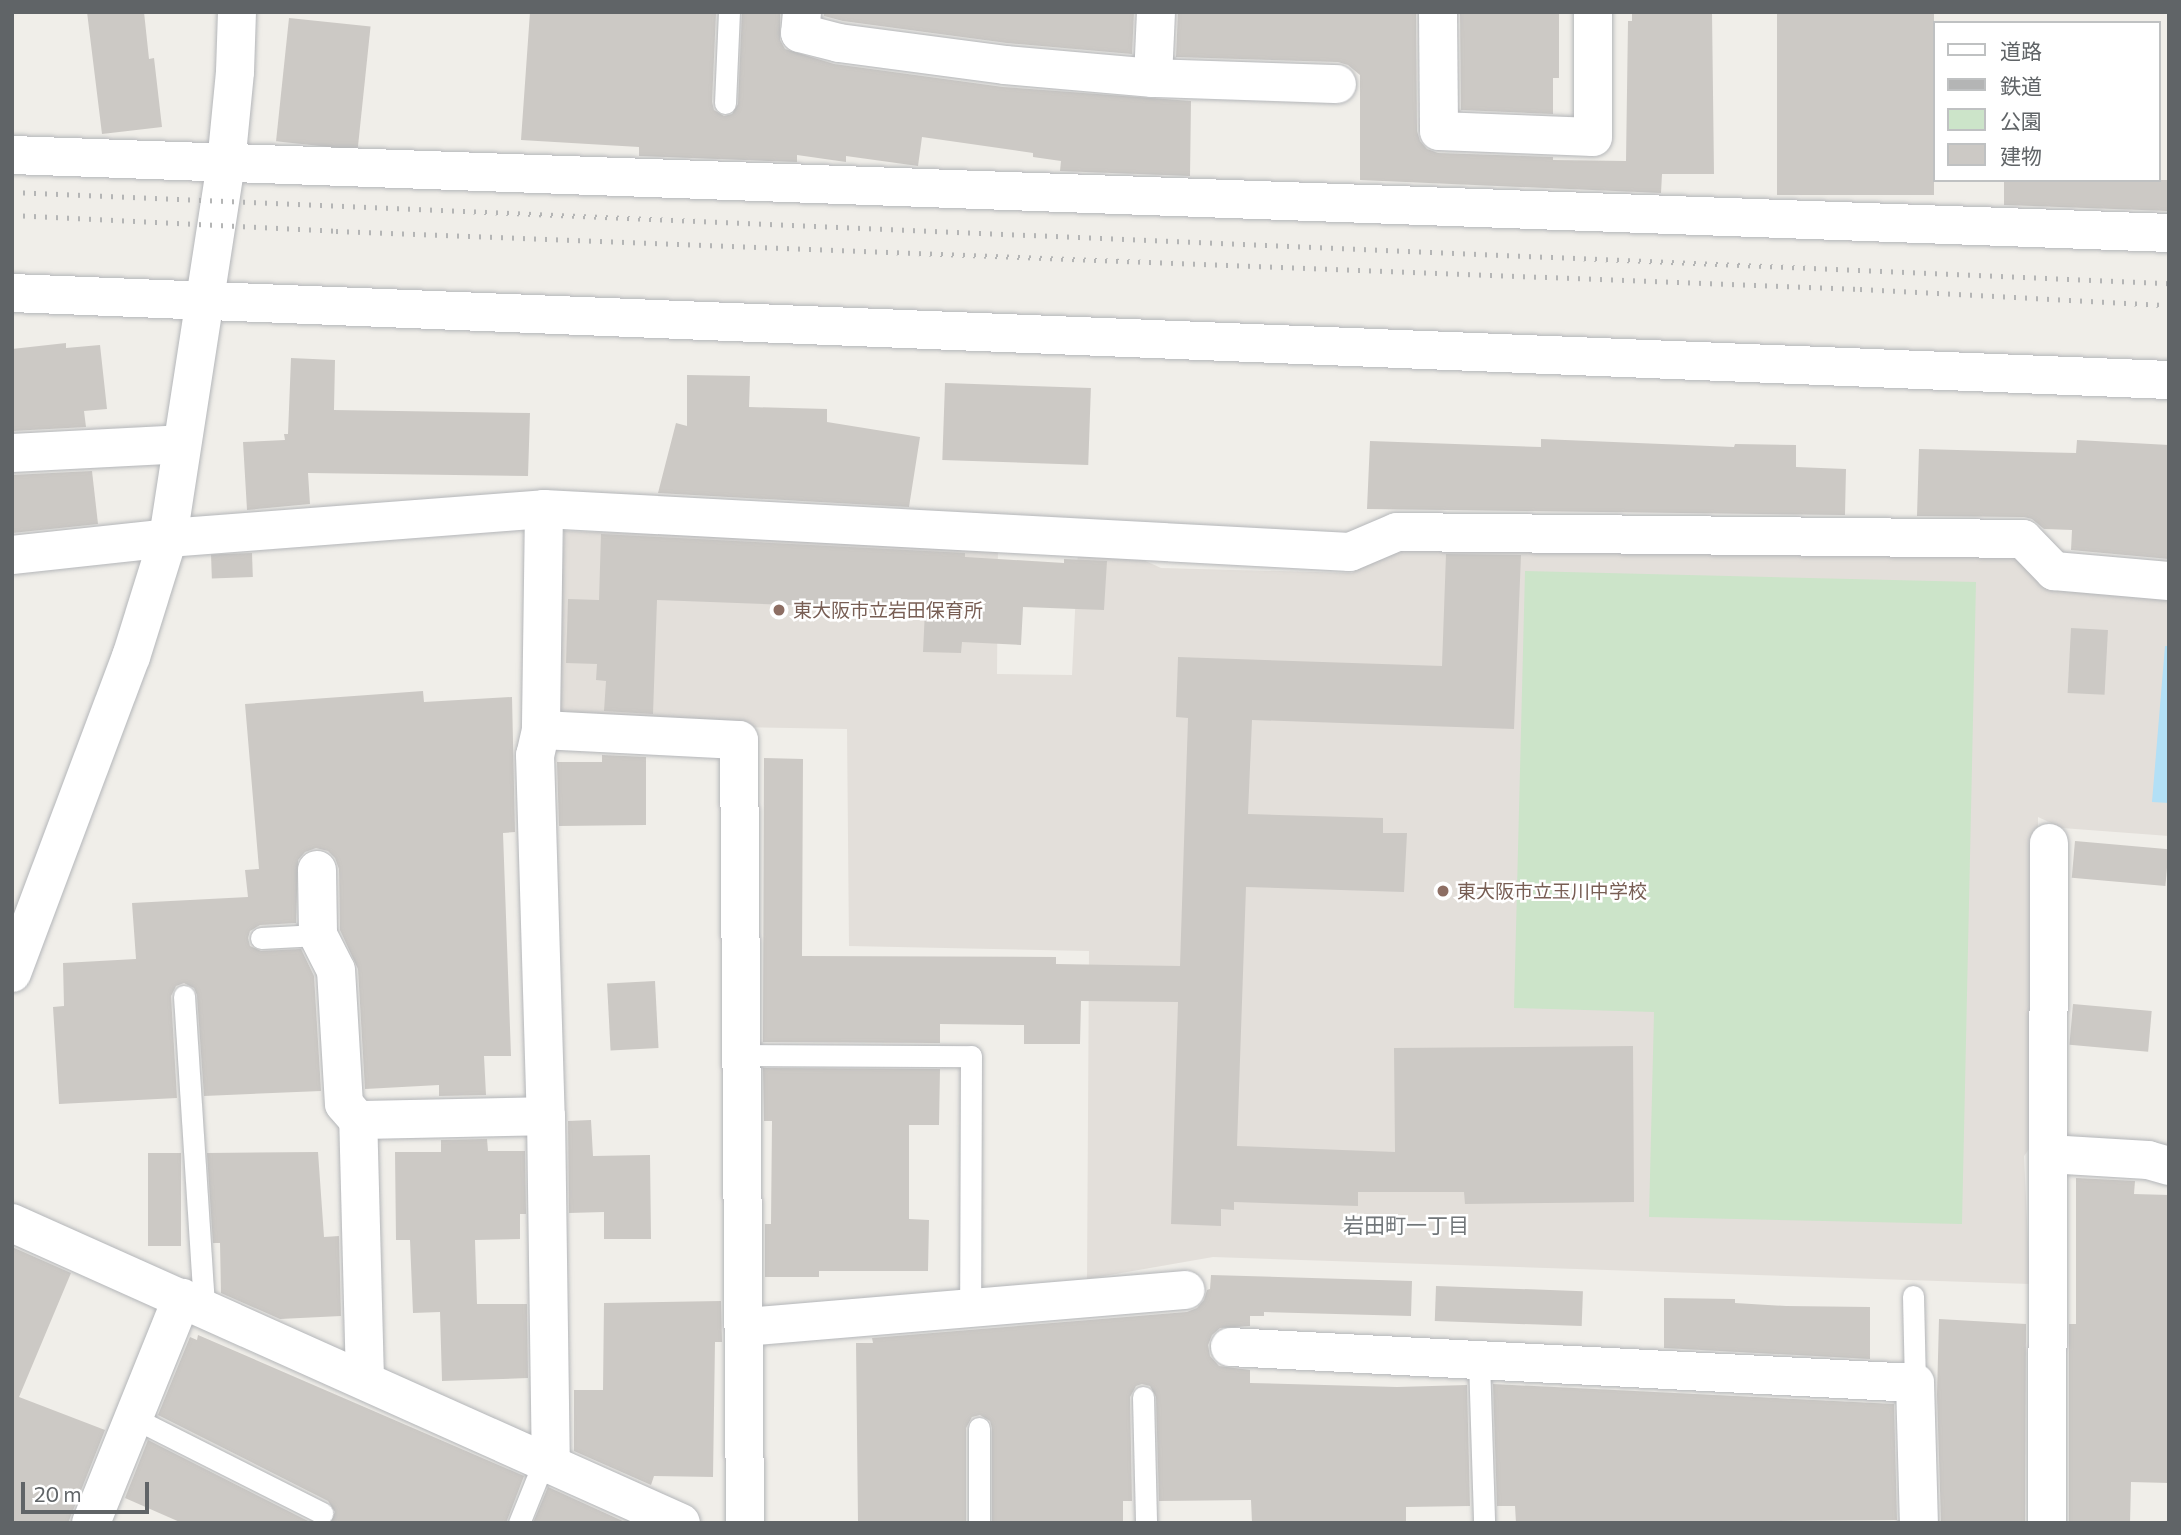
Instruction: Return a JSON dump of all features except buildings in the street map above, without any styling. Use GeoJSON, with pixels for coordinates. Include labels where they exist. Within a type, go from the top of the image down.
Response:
{"type":"FeatureCollection","features":[{"type":"Feature","properties":{"kind":"street"},"geometry":{"type":"LineString","coordinates":[[12,973],[126,670],[168,538],[226,164],[235,72],[237,12]]}},
{"type":"Feature","properties":{"kind":"street"},"geometry":{"type":"LineString","coordinates":[[802,12],[800,33],[839,43],[1005,65],[1153,78],[1337,84]]}},
{"type":"Feature","properties":{"kind":"street"},"geometry":{"type":"LineString","coordinates":[[1153,78],[1156,12]]}},
{"type":"Feature","properties":{"kind":"street"},"geometry":{"type":"LineString","coordinates":[[1438,12],[1439,131],[1593,137],[1593,12]]}},
{"type":"Feature","properties":{"kind":"street"},"geometry":{"type":"LineString","coordinates":[[12,155],[2169,233]]}},
{"type":"Feature","properties":{"kind":"street"},"geometry":{"type":"LineString","coordinates":[[12,293],[2169,380]]}},
{"type":"Feature","properties":{"kind":"street"},"geometry":{"type":"LineString","coordinates":[[12,453],[181,444]]}},
{"type":"Feature","properties":{"kind":"street"},"geometry":{"type":"LineString","coordinates":[[544,509],[541,730],[535,755],[546,1116],[548,1463]]}},
{"type":"Feature","properties":{"kind":"street"},"geometry":{"type":"LineString","coordinates":[[12,555],[168,538],[544,509],[1350,552],[1397,532],[2023,539],[2054,570],[2169,581]]}},
{"type":"Feature","properties":{"kind":"street"},"geometry":{"type":"LineString","coordinates":[[541,730],[739,740],[745,1523]]}},
{"type":"Feature","properties":{"kind":"street"},"geometry":{"type":"LineString","coordinates":[[2047,1523],[2049,843]]}},
{"type":"Feature","properties":{"kind":"street"},"geometry":{"type":"LineString","coordinates":[[317,870],[318,934],[336,970],[344,1104],[358,1120],[365,1381]]}},
{"type":"Feature","properties":{"kind":"street"},"geometry":{"type":"LineString","coordinates":[[358,1120],[546,1116]]}},
{"type":"Feature","properties":{"kind":"street"},"geometry":{"type":"LineString","coordinates":[[2065,1155],[2148,1160],[2169,1166]]}},
{"type":"Feature","properties":{"kind":"street"},"geometry":{"type":"LineString","coordinates":[[12,1223],[681,1523]]}},
{"type":"Feature","properties":{"kind":"street"},"geometry":{"type":"LineString","coordinates":[[745,1327],[1185,1290]]}},
{"type":"Feature","properties":{"kind":"street"},"geometry":{"type":"LineString","coordinates":[[91,1523],[134,1418],[193,1303]]}},
{"type":"Feature","properties":{"kind":"street"},"geometry":{"type":"LineString","coordinates":[[1230,1347],[1915,1383],[1919,1523]]}},
{"type":"Feature","properties":{"kind":"lane"},"geometry":{"type":"LineString","coordinates":[[725,103],[729,12]]}},
{"type":"Feature","properties":{"kind":"lane"},"geometry":{"type":"LineString","coordinates":[[261,938],[318,934]]}},
{"type":"Feature","properties":{"kind":"lane"},"geometry":{"type":"LineString","coordinates":[[184,996],[193,1303]]}},
{"type":"Feature","properties":{"kind":"lane"},"geometry":{"type":"LineString","coordinates":[[742,1055],[971,1056],[970,1308]]}},
{"type":"Feature","properties":{"kind":"lane"},"geometry":{"type":"LineString","coordinates":[[1913,1296],[1915,1383]]}},
{"type":"Feature","properties":{"kind":"lane"},"geometry":{"type":"LineString","coordinates":[[1479,1360],[1484,1523]]}},
{"type":"Feature","properties":{"kind":"lane"},"geometry":{"type":"LineString","coordinates":[[1143,1397],[1146,1523]]}},
{"type":"Feature","properties":{"kind":"lane"},"geometry":{"type":"LineString","coordinates":[[134,1418],[323,1513]]}},
{"type":"Feature","properties":{"kind":"lane"},"geometry":{"type":"LineString","coordinates":[[979,1428],[979,1523]]}},
{"type":"Feature","properties":{"kind":"lane"},"geometry":{"type":"LineString","coordinates":[[519,1523],[548,1463]]}},
{"type":"Feature","properties":{"kind":"shaded area","name":"東大阪市立玉川中学校"},"geometry":{"type":"Polygon","coordinates":[[[564,531],[998,547],[997,674],[1072,675],[1078,549],[1121,550],[1161,568],[1352,573],[1400,546],[2018,551],[2043,587],[2169,596],[2169,836],[2062,828],[2038,817],[2038,1137],[2024,1156],[2030,1284],[1213,1257],[1087,1279],[1089,951],[849,946],[847,729],[572,724],[556,712],[564,531]]]}},
{"type":"Feature","properties":{"kind":"green space"},"geometry":{"type":"Polygon","coordinates":[[[1525,571],[1976,582],[1962,1224],[1649,1217],[1654,1012],[1514,1008],[1525,571]]]}},
{"type":"Feature","properties":{"kind":"water"},"geometry":{"type":"Polygon","coordinates":[[[2165,646],[2169,646],[2169,803],[2152,802],[2165,646]]]}},
{"type":"Feature","properties":{"kind":"railway"},"geometry":{"type":"LineString","coordinates":[[12,192],[2169,283]]}},
{"type":"Feature","properties":{"kind":"railway"},"geometry":{"type":"LineString","coordinates":[[12,215],[336,231],[1860,289],[2169,305]]}},
{"type":"Feature","properties":{"kind":"place","name":"東大阪市立岩田保育所"},"geometry":{"type":"Point","coordinates":[779,610]}},
{"type":"Feature","properties":{"kind":"place","name":"東大阪市立玉川中学校"},"geometry":{"type":"Point","coordinates":[1443,891]}},
{"type":"Feature","properties":{"kind":"district","name":"岩田町一丁目"},"geometry":{"type":"Point","coordinates":[1406,1225]}}]}
